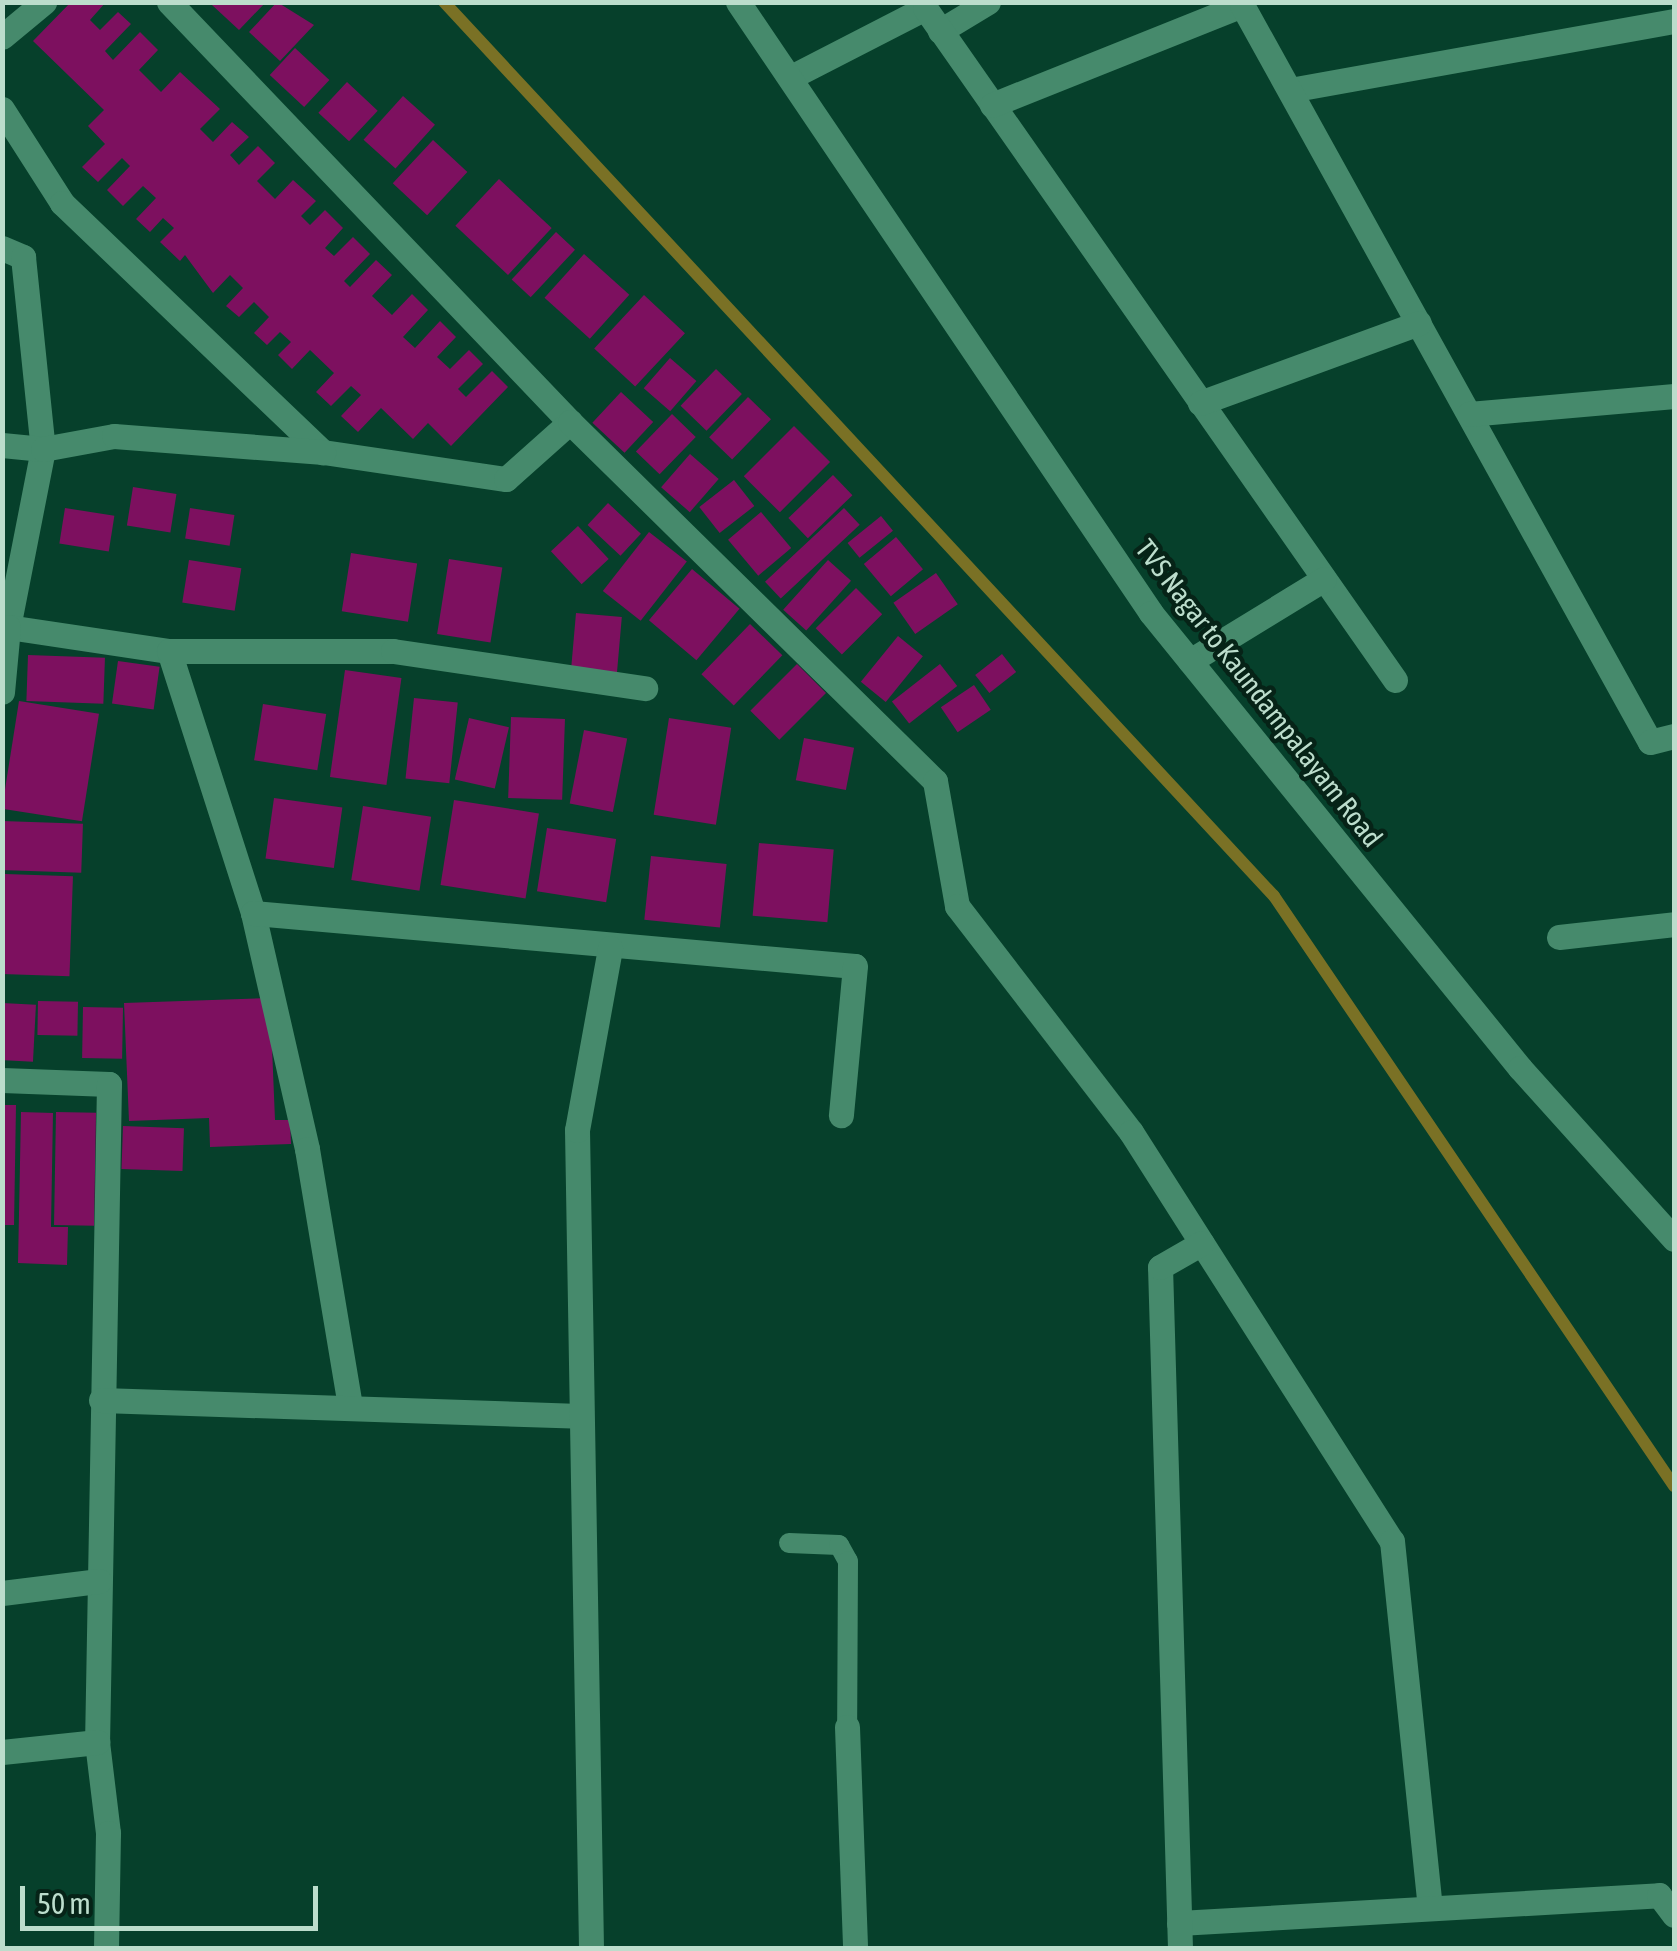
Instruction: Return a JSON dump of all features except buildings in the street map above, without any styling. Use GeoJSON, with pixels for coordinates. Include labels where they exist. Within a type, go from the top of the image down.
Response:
{"type":"FeatureCollection","features":[{"type":"Feature","properties":{"kind":"street"},"geometry":{"type":"LineString","coordinates":[[2,37],[44,2]]}},
{"type":"Feature","properties":{"kind":"street"},"geometry":{"type":"LineString","coordinates":[[169,2],[570,422],[935,780],[956,906],[1131,1132],[1392,1542],[1430,1908]]}},
{"type":"Feature","properties":{"kind":"street","name":"TVS Nagar to Kaundampalayam Road"},"geometry":{"type":"LineString","coordinates":[[738,2],[1190,661],[1520,1068],[1674,1239]]}},
{"type":"Feature","properties":{"kind":"street"},"geometry":{"type":"LineString","coordinates":[[940,31],[988,2]]}},
{"type":"Feature","properties":{"kind":"street"},"geometry":{"type":"LineString","coordinates":[[992,105],[1242,4],[1650,742],[1674,736]]}},
{"type":"Feature","properties":{"kind":"street"},"geometry":{"type":"LineString","coordinates":[[791,77],[925,8],[1394,680]]}},
{"type":"Feature","properties":{"kind":"street"},"geometry":{"type":"LineString","coordinates":[[1290,90],[1674,21]]}},
{"type":"Feature","properties":{"kind":"street"},"geometry":{"type":"LineString","coordinates":[[2,109],[62,203],[324,452]]}},
{"type":"Feature","properties":{"kind":"street"},"geometry":{"type":"LineString","coordinates":[[2,248],[24,257],[43,449],[8,627],[2,692]]}},
{"type":"Feature","properties":{"kind":"street"},"geometry":{"type":"LineString","coordinates":[[1200,403],[1419,323]]}},
{"type":"Feature","properties":{"kind":"street"},"geometry":{"type":"LineString","coordinates":[[1470,414],[1674,396]]}},
{"type":"Feature","properties":{"kind":"street"},"geometry":{"type":"LineString","coordinates":[[2,445],[43,449],[114,436],[324,452],[506,480],[570,422]]}},
{"type":"Feature","properties":{"kind":"street"},"geometry":{"type":"LineString","coordinates":[[1190,661],[1324,579]]}},
{"type":"Feature","properties":{"kind":"street"},"geometry":{"type":"LineString","coordinates":[[8,627],[168,652],[393,651],[645,688]]}},
{"type":"Feature","properties":{"kind":"street"},"geometry":{"type":"LineString","coordinates":[[168,652],[253,913],[307,1149],[350,1405]]}},
{"type":"Feature","properties":{"kind":"street"},"geometry":{"type":"LineString","coordinates":[[253,913],[610,948],[855,966],[842,1115]]}},
{"type":"Feature","properties":{"kind":"street"},"geometry":{"type":"LineString","coordinates":[[1558,937],[1674,924]]}},
{"type":"Feature","properties":{"kind":"street"},"geometry":{"type":"LineString","coordinates":[[591,1948],[577,1130],[610,948]]}},
{"type":"Feature","properties":{"kind":"street"},"geometry":{"type":"LineString","coordinates":[[2,1080],[109,1084],[97,1742],[108,1833],[106,1948]]}},
{"type":"Feature","properties":{"kind":"street"},"geometry":{"type":"LineString","coordinates":[[1202,1243],[1160,1267],[1180,1936],[1430,1908],[1660,1895],[1674,1915]]}},
{"type":"Feature","properties":{"kind":"street"},"geometry":{"type":"LineString","coordinates":[[101,1400],[350,1405],[580,1416]]}},
{"type":"Feature","properties":{"kind":"street"},"geometry":{"type":"LineString","coordinates":[[2,1593],[99,1581]]}},
{"type":"Feature","properties":{"kind":"street"},"geometry":{"type":"LineString","coordinates":[[846,1727],[855,1948]]}},
{"type":"Feature","properties":{"kind":"street"},"geometry":{"type":"LineString","coordinates":[[2,1752],[97,1742]]}},
{"type":"Feature","properties":{"kind":"lane"},"geometry":{"type":"LineString","coordinates":[[789,1543],[840,1545],[848,1560],[846,1727]]}},
{"type":"Feature","properties":{"kind":"waterway"},"geometry":{"type":"LineString","coordinates":[[444,2],[1274,896],[1674,1486]]}}]}
